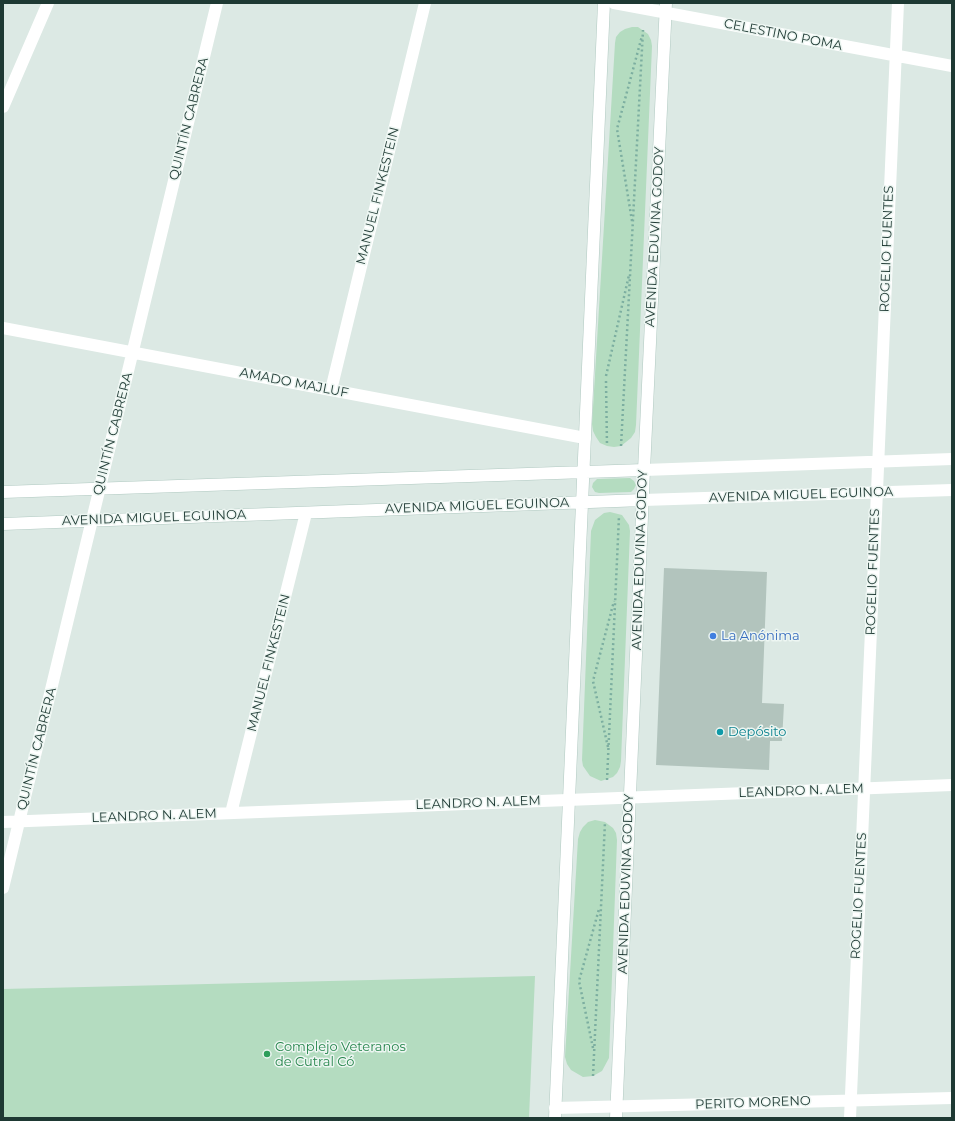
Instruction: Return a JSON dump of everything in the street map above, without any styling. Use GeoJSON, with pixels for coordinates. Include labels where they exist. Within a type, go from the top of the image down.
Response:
{"type":"FeatureCollection","features":[{"type":"Feature","properties":{"kind":"street"},"geometry":{"type":"LineString","coordinates":[[3,107],[48,3]]}},
{"type":"Feature","properties":{"kind":"street","name":"QUINTÍN CABRERA"},"geometry":{"type":"LineString","coordinates":[[3,888],[217,3]]}},
{"type":"Feature","properties":{"kind":"street","name":"MANUEL FINKESTEIN"},"geometry":{"type":"LineString","coordinates":[[332,390],[425,3]]}},
{"type":"Feature","properties":{"kind":"street"},"geometry":{"type":"LineString","coordinates":[[555,1113],[604,3]]}},
{"type":"Feature","properties":{"kind":"street","name":"CELESTINO POMA"},"geometry":{"type":"LineString","coordinates":[[614,3],[665,8],[896,56],[952,66]]}},
{"type":"Feature","properties":{"kind":"street","name":"ROGELIO FUENTES"},"geometry":{"type":"LineString","coordinates":[[850,1118],[898,3]]}},
{"type":"Feature","properties":{"kind":"street","name":"AVENIDA EDUVINA GODOY"},"geometry":{"type":"LineString","coordinates":[[616,1112],[665,8]]}},
{"type":"Feature","properties":{"kind":"street","name":"AMADO MAJLUF"},"geometry":{"type":"LineString","coordinates":[[3,328],[585,438]]}},
{"type":"Feature","properties":{"kind":"street"},"geometry":{"type":"LineString","coordinates":[[3,492],[952,459]]}},
{"type":"Feature","properties":{"kind":"street","name":"AVENIDA MIGUEL EGUINOA"},"geometry":{"type":"LineString","coordinates":[[3,524],[582,502],[952,490]]}},
{"type":"Feature","properties":{"kind":"street","name":"MANUEL FINKESTEIN"},"geometry":{"type":"LineString","coordinates":[[231,813],[306,513]]}},
{"type":"Feature","properties":{"kind":"street","name":"LEANDRO N. ALEM"},"geometry":{"type":"LineString","coordinates":[[3,822],[952,785]]}},
{"type":"Feature","properties":{"kind":"street","name":"PERITO MORENO"},"geometry":{"type":"LineString","coordinates":[[555,1113],[616,1112],[850,1100],[952,1098]]}},
{"type":"Feature","properties":{"kind":"path"},"geometry":{"type":"LineString","coordinates":[[620,446],[633,227],[643,30],[617,129],[633,227]]}},
{"type":"Feature","properties":{"kind":"path"},"geometry":{"type":"LineString","coordinates":[[607,446],[606,376],[630,267]]}},
{"type":"Feature","properties":{"kind":"path"},"geometry":{"type":"LineString","coordinates":[[607,780],[619,514]]}},
{"type":"Feature","properties":{"kind":"path"},"geometry":{"type":"LineString","coordinates":[[608,752],[593,681],[615,595]]}},
{"type":"Feature","properties":{"kind":"path"},"geometry":{"type":"LineString","coordinates":[[593,1076],[605,822]]}},
{"type":"Feature","properties":{"kind":"path"},"geometry":{"type":"LineString","coordinates":[[594,1052],[579,981],[601,903]]}},
{"type":"Feature","properties":{"kind":"green space"},"geometry":{"type":"Polygon","coordinates":[[[632,27],[638,27],[648,34],[652,46],[636,425],[635,432],[631,438],[621,446],[614,447],[600,443],[593,431],[592,424],[615,43],[616,37],[620,32],[632,27]]]}},
{"type":"Feature","properties":{"kind":"green space"},"geometry":{"type":"Polygon","coordinates":[[[630,478],[636,485],[631,492],[599,493],[595,492],[592,487],[593,483],[597,479],[630,478]]]}},
{"type":"Feature","properties":{"kind":"green space"},"geometry":{"type":"Polygon","coordinates":[[[610,512],[622,515],[629,525],[630,531],[621,761],[617,773],[613,777],[601,781],[590,776],[583,766],[582,760],[591,531],[595,520],[604,513],[610,512]]]}},
{"type":"Feature","properties":{"kind":"green space"},"geometry":{"type":"Polygon","coordinates":[[[595,820],[605,822],[613,828],[616,833],[617,840],[609,1058],[602,1071],[593,1076],[583,1077],[571,1070],[565,1057],[578,839],[583,827],[588,822],[595,820]]]}},
{"type":"Feature","properties":{"kind":"green space","name":"Complejo Veteranos de Cutral Có"},"geometry":{"type":"Polygon","coordinates":[[[535,976],[529,1118],[3,1118],[3,989],[535,976]]]}},
{"type":"Feature","properties":{"kind":"building","name":"La Anónima"},"geometry":{"type":"Polygon","coordinates":[[[664,568],[767,572],[762,703],[784,704],[782,741],[770,741],[769,770],[656,765],[664,568]]]}},
{"type":"Feature","properties":{"kind":"place","name":"La Anónima"},"geometry":{"type":"Point","coordinates":[713,636]}},
{"type":"Feature","properties":{"kind":"place","name":"Depósito"},"geometry":{"type":"Point","coordinates":[720,732]}},
{"type":"Feature","properties":{"kind":"place","name":"Complejo Veteranos de Cutral Có"},"geometry":{"type":"Point","coordinates":[267,1054]}}]}
